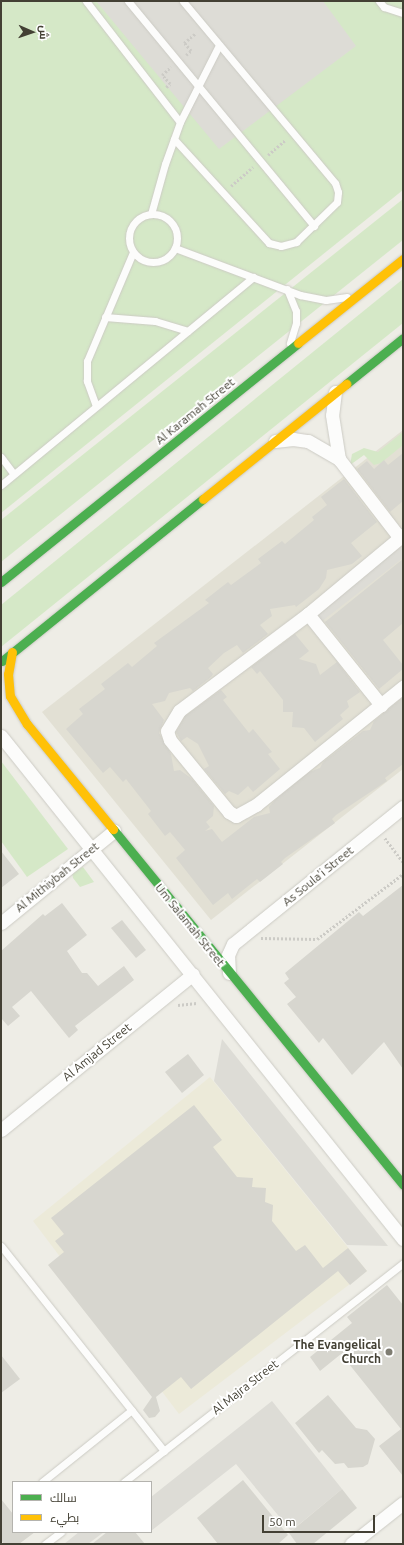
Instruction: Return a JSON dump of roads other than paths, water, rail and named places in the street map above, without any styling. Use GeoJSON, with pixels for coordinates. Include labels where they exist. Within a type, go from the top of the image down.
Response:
{"type":"FeatureCollection","features":[{"type":"Feature","properties":{"kind":"main road","name":"Al Karamah Street"},"geometry":{"type":"LineString","coordinates":[[1,582],[403,259]]}},
{"type":"Feature","properties":{"kind":"main road"},"geometry":{"type":"LineString","coordinates":[[1,662],[403,338]]}},
{"type":"Feature","properties":{"kind":"main road","name":"Um Salamah Street"},"geometry":{"type":"LineString","coordinates":[[12,652],[8,674],[10,696],[17,710],[201,939],[403,1184]]}},
{"type":"Feature","properties":{"kind":"street"},"geometry":{"type":"LineString","coordinates":[[335,392],[332,415],[339,459]]}},
{"type":"Feature","properties":{"kind":"street"},"geometry":{"type":"LineString","coordinates":[[274,441],[293,439],[308,442],[339,459],[401,536],[308,614],[178,711],[167,731],[170,740],[229,812],[236,816],[256,805],[403,687]]}},
{"type":"Feature","properties":{"kind":"street"},"geometry":{"type":"LineString","coordinates":[[308,614],[381,704]]}},
{"type":"Feature","properties":{"kind":"street"},"geometry":{"type":"LineString","coordinates":[[1,736],[193,974],[403,1239]]}},
{"type":"Feature","properties":{"kind":"street","name":"As Soula'i Street"},"geometry":{"type":"LineString","coordinates":[[233,944],[403,807]]}},
{"type":"Feature","properties":{"kind":"street","name":"Al Mithiybah Street"},"geometry":{"type":"LineString","coordinates":[[1,923],[114,831]]}},
{"type":"Feature","properties":{"kind":"street"},"geometry":{"type":"LineString","coordinates":[[201,939],[233,944],[228,955],[229,973]]}},
{"type":"Feature","properties":{"kind":"street","name":"Al Amjad Street"},"geometry":{"type":"LineString","coordinates":[[1,1130],[193,974]]}},
{"type":"Feature","properties":{"kind":"street"},"geometry":{"type":"LineString","coordinates":[[351,1544],[403,1503]]}},
{"type":"Feature","properties":{"kind":"lane"},"geometry":{"type":"LineString","coordinates":[[86,1],[180,122]]}},
{"type":"Feature","properties":{"kind":"lane"},"geometry":{"type":"LineString","coordinates":[[128,1],[314,226]]}},
{"type":"Feature","properties":{"kind":"lane"},"geometry":{"type":"LineString","coordinates":[[174,139],[269,243],[289,245],[296,242],[335,207],[338,197],[334,183],[183,1]]}},
{"type":"Feature","properties":{"kind":"lane"},"geometry":{"type":"LineString","coordinates":[[379,1],[384,7],[403,13]]}},
{"type":"Feature","properties":{"kind":"lane"},"geometry":{"type":"LineString","coordinates":[[151,214],[180,122],[197,85],[219,45]]}},
{"type":"Feature","properties":{"kind":"lane"},"geometry":{"type":"LineString","coordinates":[[151,214],[161,215],[169,220],[177,238],[175,248],[169,256],[160,261],[150,262],[141,259],[133,252],[129,238],[134,224],[141,217],[151,214]]}},
{"type":"Feature","properties":{"kind":"lane"},"geometry":{"type":"LineString","coordinates":[[175,248],[300,295],[326,300],[353,295],[365,289]]}},
{"type":"Feature","properties":{"kind":"lane"},"geometry":{"type":"LineString","coordinates":[[96,406],[86,368],[105,317],[133,252]]}},
{"type":"Feature","properties":{"kind":"lane"},"geometry":{"type":"LineString","coordinates":[[1,485],[253,277]]}},
{"type":"Feature","properties":{"kind":"lane"},"geometry":{"type":"LineString","coordinates":[[282,356],[289,346],[296,323],[296,312],[287,289]]}},
{"type":"Feature","properties":{"kind":"lane"},"geometry":{"type":"LineString","coordinates":[[105,317],[155,321],[187,331]]}},
{"type":"Feature","properties":{"kind":"lane"},"geometry":{"type":"LineString","coordinates":[[1,457],[14,474]]}},
{"type":"Feature","properties":{"kind":"lane"},"geometry":{"type":"LineString","coordinates":[[1,1246],[164,1451]]}},
{"type":"Feature","properties":{"kind":"lane","name":"Al Majra Street"},"geometry":{"type":"LineString","coordinates":[[125,1481],[403,1263]]}},
{"type":"Feature","properties":{"kind":"lane"},"geometry":{"type":"LineString","coordinates":[[43,1481],[132,1410]]}},
{"type":"Feature","properties":{"kind":"lane"},"geometry":{"type":"LineString","coordinates":[[45,1544],[59,1533]]}},
{"type":"Feature","properties":{"kind":"place","name":"The Evangelical Church"},"geometry":{"type":"Point","coordinates":[389,1352]}}]}
